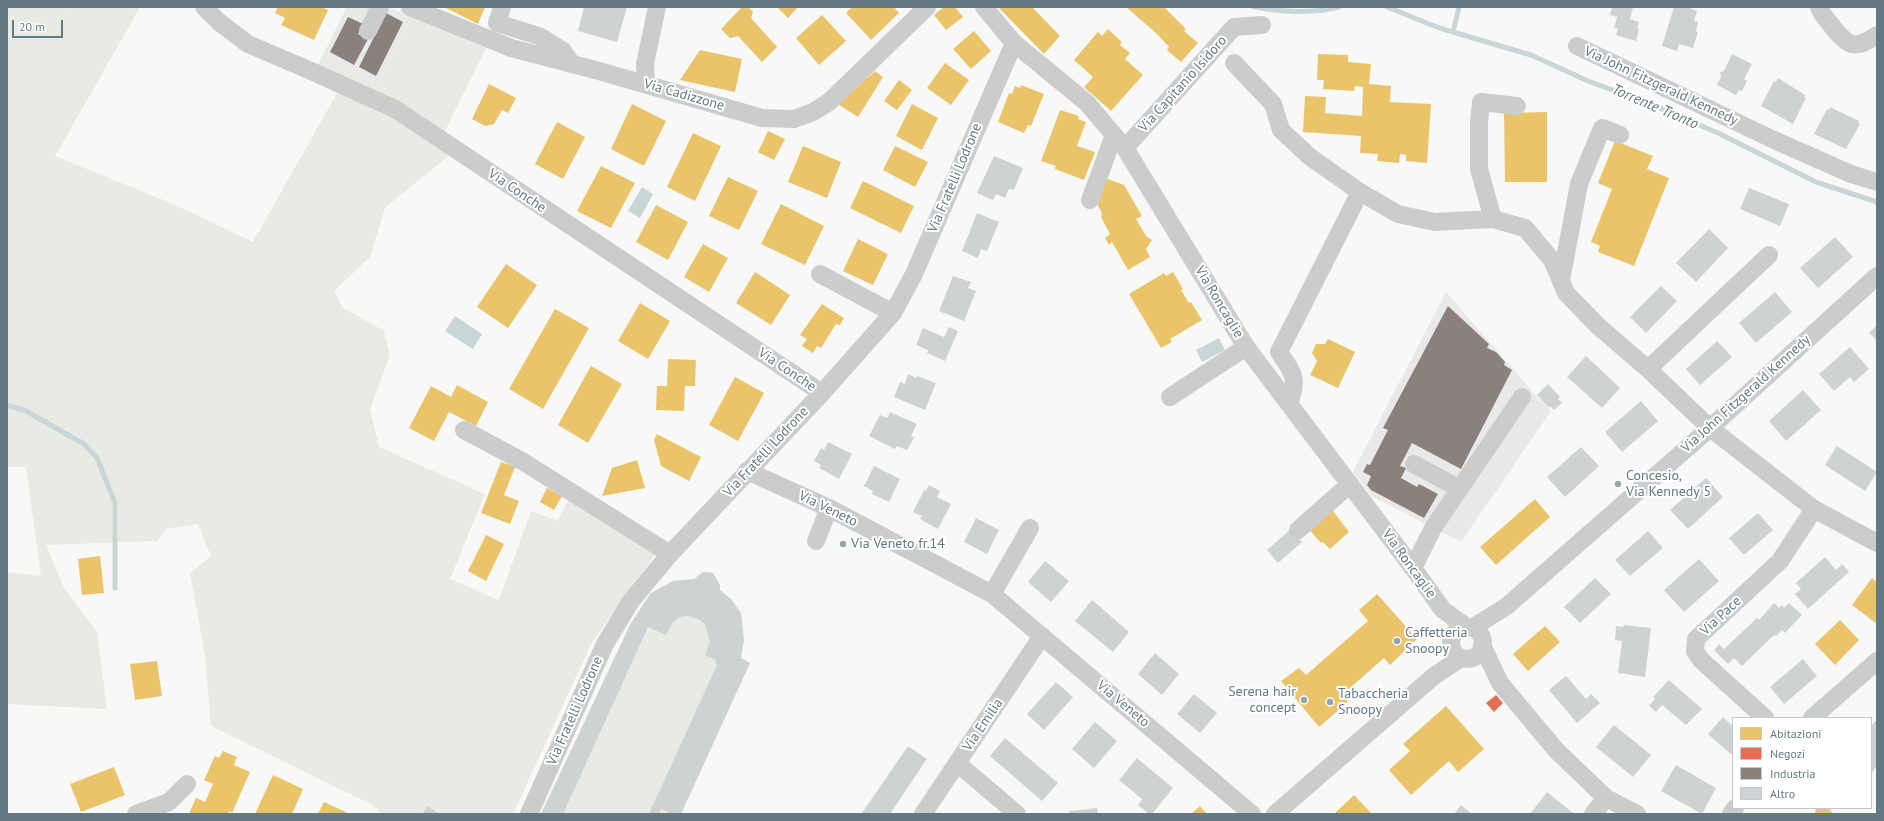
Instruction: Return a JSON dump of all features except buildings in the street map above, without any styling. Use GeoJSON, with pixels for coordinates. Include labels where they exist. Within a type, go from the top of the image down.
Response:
{"type":"FeatureCollection","features":[{"type":"Feature","properties":{"kind":"street","name":"Via Conche"},"geometry":{"type":"LineString","coordinates":[[204,7],[218,22],[248,44],[395,109],[822,393]]}},
{"type":"Feature","properties":{"kind":"street"},"geometry":{"type":"LineString","coordinates":[[368,31],[380,7]]}},
{"type":"Feature","properties":{"kind":"street","name":"Via Cadizzone"},"geometry":{"type":"LineString","coordinates":[[410,7],[510,48],[747,109],[762,118],[794,119],[813,112],[927,7]]}},
{"type":"Feature","properties":{"kind":"street"},"geometry":{"type":"LineString","coordinates":[[646,84],[645,64],[657,7]]}},
{"type":"Feature","properties":{"kind":"street","name":"Via Roncaglie"},"geometry":{"type":"LineString","coordinates":[[984,7],[1014,43],[1087,103],[1119,141],[1246,347],[1413,568],[1467,643]]}},
{"type":"Feature","properties":{"kind":"street"},"geometry":{"type":"LineString","coordinates":[[1819,7],[1845,42],[1854,45],[1866,42],[1877,34]]}},
{"type":"Feature","properties":{"kind":"street"},"geometry":{"type":"LineString","coordinates":[[495,16],[539,36],[563,51],[572,64]]}},
{"type":"Feature","properties":{"kind":"street","name":"Via Capitanio Isidoro"},"geometry":{"type":"LineString","coordinates":[[1119,141],[1221,42],[1234,27],[1245,22],[1262,25]]}},
{"type":"Feature","properties":{"kind":"street"},"geometry":{"type":"LineString","coordinates":[[1221,42],[1235,54],[1232,66],[1273,104],[1281,130],[1310,157],[1360,192],[1398,214],[1435,222],[1493,219],[1524,228],[1552,260],[1566,293],[1598,326],[1648,369],[1710,428],[1814,509],[1877,543]]}},
{"type":"Feature","properties":{"kind":"street","name":"Via Fratelli Lodrone"},"geometry":{"type":"LineString","coordinates":[[529,814],[605,644],[631,600],[670,554],[822,393],[893,313],[914,274],[1014,43]]}},
{"type":"Feature","properties":{"kind":"street","name":"Via John Fitzgerald Kennedy"},"geometry":{"type":"LineString","coordinates":[[1577,46],[1774,140],[1851,174],[1877,182]]}},
{"type":"Feature","properties":{"kind":"street"},"geometry":{"type":"LineString","coordinates":[[1493,219],[1479,169],[1479,123],[1481,102],[1517,106]]}},
{"type":"Feature","properties":{"kind":"street"},"geometry":{"type":"LineString","coordinates":[[1561,280],[1579,184],[1602,128],[1620,135]]}},
{"type":"Feature","properties":{"kind":"street"},"geometry":{"type":"LineString","coordinates":[[1090,200],[1119,141]]}},
{"type":"Feature","properties":{"kind":"street"},"geometry":{"type":"LineString","coordinates":[[1289,403],[1295,381],[1291,370],[1279,352],[1360,192]]}},
{"type":"Feature","properties":{"kind":"street"},"geometry":{"type":"LineString","coordinates":[[1648,369],[1770,255]]}},
{"type":"Feature","properties":{"kind":"street"},"geometry":{"type":"LineString","coordinates":[[820,274],[893,313]]}},
{"type":"Feature","properties":{"kind":"street","name":"Via John Fitzgerald Kennedy"},"geometry":{"type":"LineString","coordinates":[[1467,643],[1507,606],[1710,428],[1877,276]]}},
{"type":"Feature","properties":{"kind":"street"},"geometry":{"type":"LineString","coordinates":[[1170,397],[1246,347]]}},
{"type":"Feature","properties":{"kind":"street"},"geometry":{"type":"LineString","coordinates":[[1413,568],[1433,528],[1522,397]]}},
{"type":"Feature","properties":{"kind":"street"},"geometry":{"type":"LineString","coordinates":[[464,430],[522,461],[670,554]]}},
{"type":"Feature","properties":{"kind":"street"},"geometry":{"type":"LineString","coordinates":[[1414,464],[1460,489]]}},
{"type":"Feature","properties":{"kind":"street","name":"Via Veneto"},"geometry":{"type":"LineString","coordinates":[[747,471],[829,508],[992,594],[1252,814]]}},
{"type":"Feature","properties":{"kind":"street"},"geometry":{"type":"LineString","coordinates":[[1298,530],[1350,484]]}},
{"type":"Feature","properties":{"kind":"street"},"geometry":{"type":"LineString","coordinates":[[816,541],[829,508]]}},
{"type":"Feature","properties":{"kind":"street","name":"Via Pace"},"geometry":{"type":"LineString","coordinates":[[1764,717],[1701,660],[1695,650],[1696,639],[1780,561],[1814,509]]}},
{"type":"Feature","properties":{"kind":"street"},"geometry":{"type":"LineString","coordinates":[[992,594],[1030,528]]}},
{"type":"Feature","properties":{"kind":"street","name":"Via Emilia"},"geometry":{"type":"LineString","coordinates":[[923,814],[1042,636]]}},
{"type":"Feature","properties":{"kind":"street"},"geometry":{"type":"LineString","coordinates":[[1275,814],[1434,676],[1467,643],[1556,750],[1606,798],[1637,814]]}},
{"type":"Feature","properties":{"kind":"street"},"geometry":{"type":"LineString","coordinates":[[1813,717],[1877,661]]}},
{"type":"Feature","properties":{"kind":"street"},"geometry":{"type":"LineString","coordinates":[[957,763],[1017,814]]}},
{"type":"Feature","properties":{"kind":"street"},"geometry":{"type":"LineString","coordinates":[[136,814],[159,810],[186,784]]}},
{"type":"Feature","properties":{"kind":"street"},"geometry":{"type":"LineString","coordinates":[[1593,814],[1606,798]]}},
{"type":"Feature","properties":{"kind":"shaded area"},"geometry":{"type":"Polygon","coordinates":[[[8,7],[58,7],[66,9],[67,7],[140,7],[55,156],[173,204],[253,242],[340,88],[398,117],[452,153],[385,208],[370,257],[334,291],[343,308],[384,331],[390,355],[370,409],[379,447],[485,494],[450,579],[499,600],[531,511],[558,521],[570,497],[657,552],[592,642],[513,814],[382,814],[373,805],[211,726],[205,655],[190,573],[211,556],[198,524],[166,529],[157,541],[46,545],[64,588],[97,632],[107,709],[7,704],[7,572],[41,576],[26,467],[7,467],[8,7]]]}},
{"type":"Feature","properties":{"kind":"shaded area"},"geometry":{"type":"Polygon","coordinates":[[[347,7],[371,7],[363,24],[348,17],[327,58],[377,84],[411,18],[399,12],[404,7],[495,51],[486,48],[444,133],[316,69],[347,7]]]}},
{"type":"Feature","properties":{"kind":"shaded area"},"geometry":{"type":"Polygon","coordinates":[[[371,7],[389,7],[411,18],[377,84],[327,58],[348,17],[371,7]]]}},
{"type":"Feature","properties":{"kind":"shaded area"},"geometry":{"type":"Polygon","coordinates":[[[642,187],[653,194],[640,218],[628,211],[642,187]]]}},
{"type":"Feature","properties":{"kind":"shaded area"},"geometry":{"type":"Polygon","coordinates":[[[1446,292],[1551,411],[1461,542],[1373,497],[1353,472],[1446,292]]]}},
{"type":"Feature","properties":{"kind":"shaded area"},"geometry":{"type":"Polygon","coordinates":[[[455,316],[482,334],[473,349],[445,331],[455,316]]]}},
{"type":"Feature","properties":{"kind":"shaded area"},"geometry":{"type":"Polygon","coordinates":[[[1219,338],[1225,350],[1202,362],[1196,350],[1219,338]]]}},
{"type":"Feature","properties":{"kind":"shaded area"},"geometry":{"type":"Polygon","coordinates":[[[703,572],[713,573],[720,585],[720,590],[729,597],[739,612],[743,629],[743,648],[741,658],[750,663],[681,814],[541,814],[631,623],[651,593],[673,581],[694,579],[703,572]]]}},
{"type":"Feature","properties":{"kind":"waterway"},"geometry":{"type":"LineString","coordinates":[[1254,7],[1296,12],[1318,11],[1339,7]]}},
{"type":"Feature","properties":{"kind":"waterway"},"geometry":{"type":"LineString","coordinates":[[1387,7],[1428,24],[1453,32]]}},
{"type":"Feature","properties":{"kind":"waterway","name":"Torrente Tronto"},"geometry":{"type":"LineString","coordinates":[[1459,7],[1453,32],[1531,55],[1588,81],[1648,103],[1718,133],[1816,182],[1877,202]]}},
{"type":"Feature","properties":{"kind":"waterway"},"geometry":{"type":"LineString","coordinates":[[7,405],[26,411],[84,444],[97,458],[115,503],[115,588]]}},
{"type":"Feature","properties":{"kind":"place","name":"Concesio, Via Kennedy 5"},"geometry":{"type":"Point","coordinates":[1618,484]}},
{"type":"Feature","properties":{"kind":"place","name":"Via Veneto fr.14"},"geometry":{"type":"Point","coordinates":[843,544]}},
{"type":"Feature","properties":{"kind":"place","name":"Caffetteria Snoopy"},"geometry":{"type":"Point","coordinates":[1397,641]}},
{"type":"Feature","properties":{"kind":"place","name":"Serena hair concept"},"geometry":{"type":"Point","coordinates":[1304,700]}},
{"type":"Feature","properties":{"kind":"place","name":"Tabaccheria Snoopy"},"geometry":{"type":"Point","coordinates":[1330,702]}}]}
